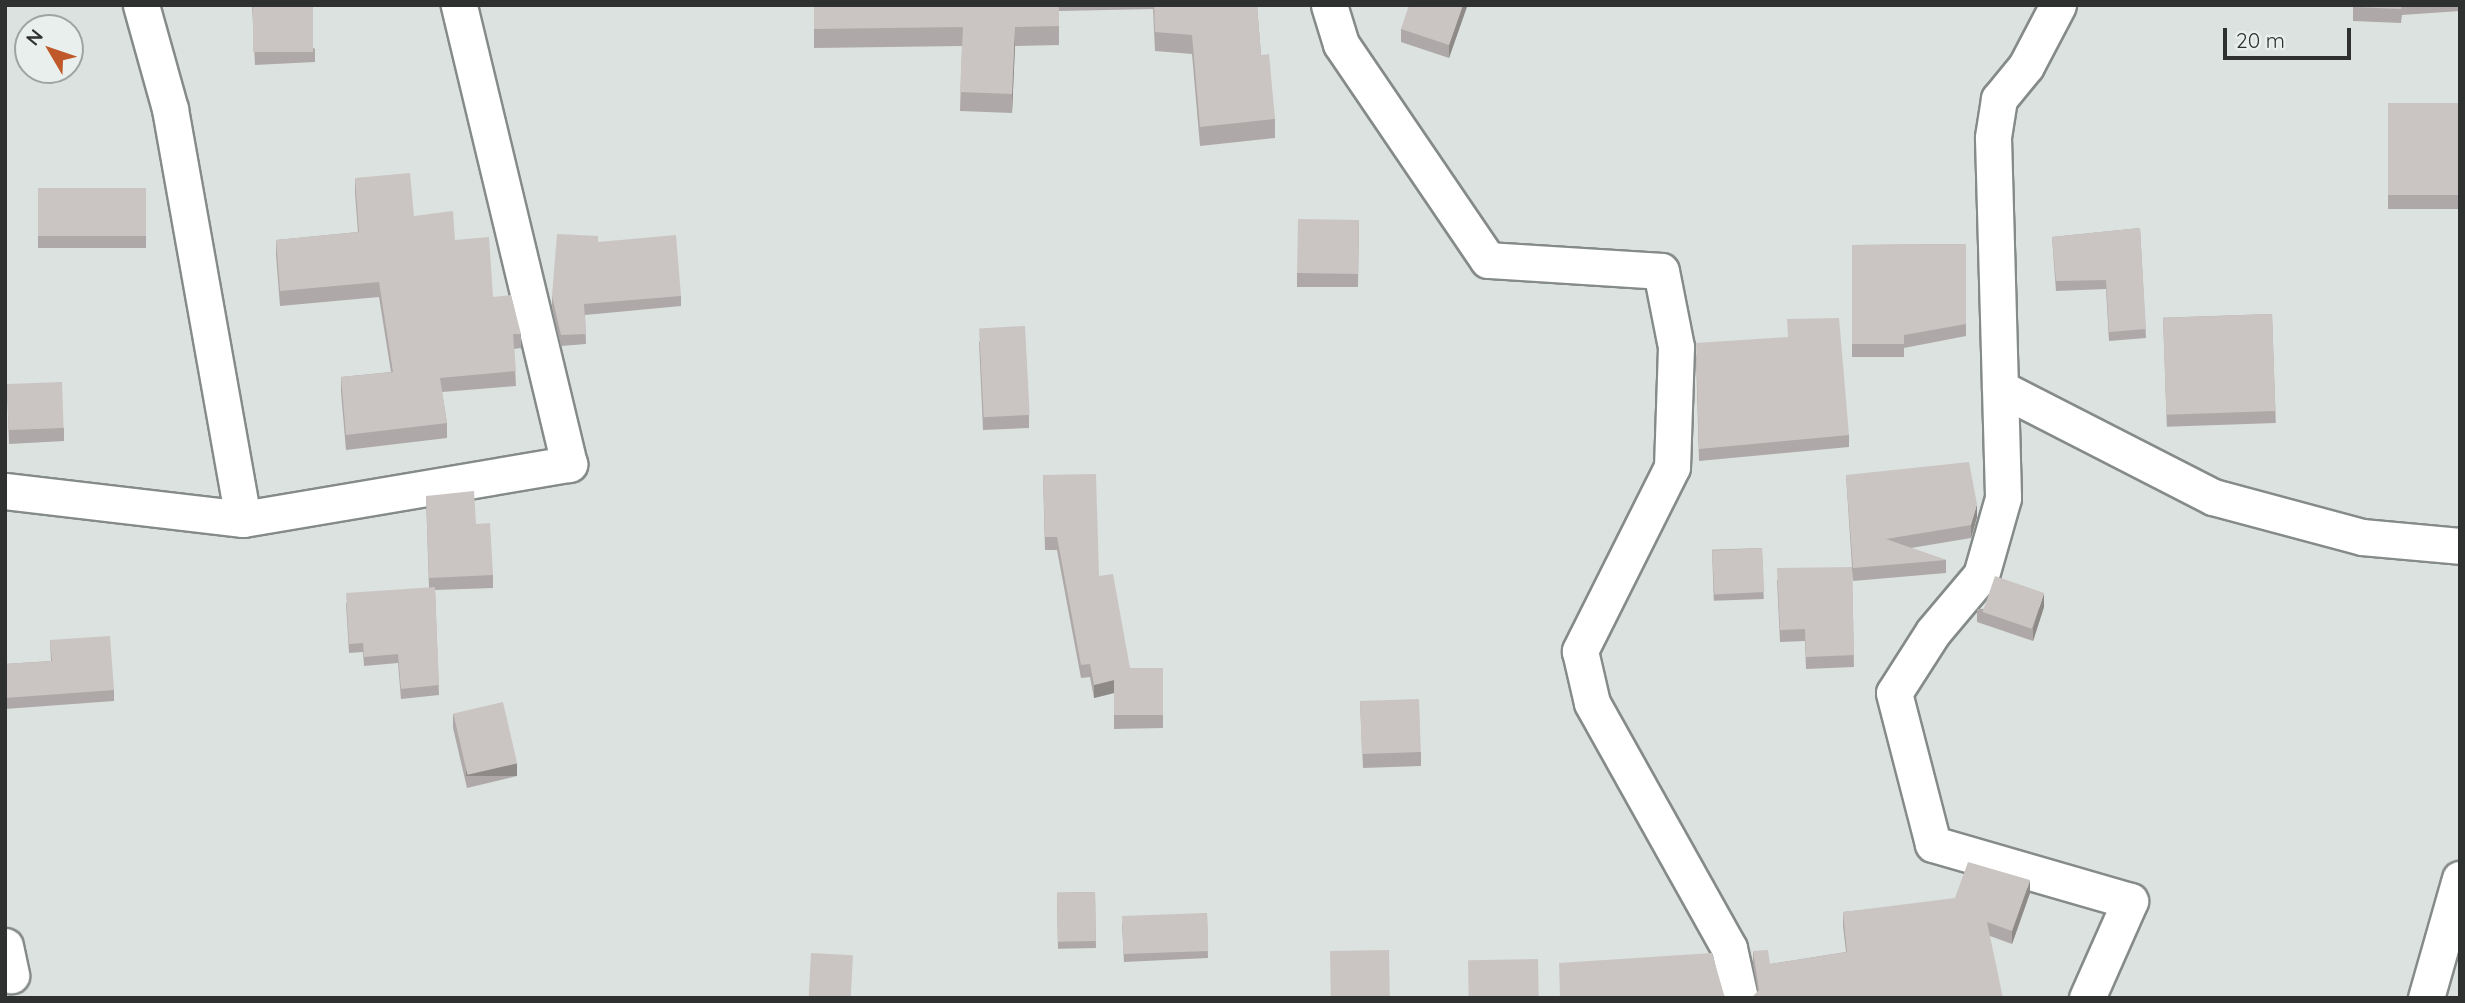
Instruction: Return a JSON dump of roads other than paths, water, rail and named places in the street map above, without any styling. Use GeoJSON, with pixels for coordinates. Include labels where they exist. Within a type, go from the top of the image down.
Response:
{"type":"FeatureCollection","features":[{"type":"Feature","properties":{"kind":"street"},"geometry":{"type":"LineString","coordinates":[[141,5],[170,110],[243,519]]}},
{"type":"Feature","properties":{"kind":"street"},"geometry":{"type":"LineString","coordinates":[[5,491],[243,519],[569,464],[459,5]]}},
{"type":"Feature","properties":{"kind":"street"},"geometry":{"type":"LineString","coordinates":[[1329,5],[1341,44],[1488,260],[1661,271],[1676,347],[1672,467],[1580,651],[1592,703],[1729,947],[1740,998]]}},
{"type":"Feature","properties":{"kind":"street"},"geometry":{"type":"LineString","coordinates":[[2058,5],[2026,66],[1999,99],[1993,138],[2003,498],[1981,575],[1933,632],[1895,693],[1933,844],[2130,901],[2087,998]]}},
{"type":"Feature","properties":{"kind":"street"},"geometry":{"type":"LineString","coordinates":[[2000,388],[2213,497],[2361,537],[2460,546]]}},
{"type":"Feature","properties":{"kind":"street"},"geometry":{"type":"LineString","coordinates":[[2426,998],[2460,879]]}}]}
